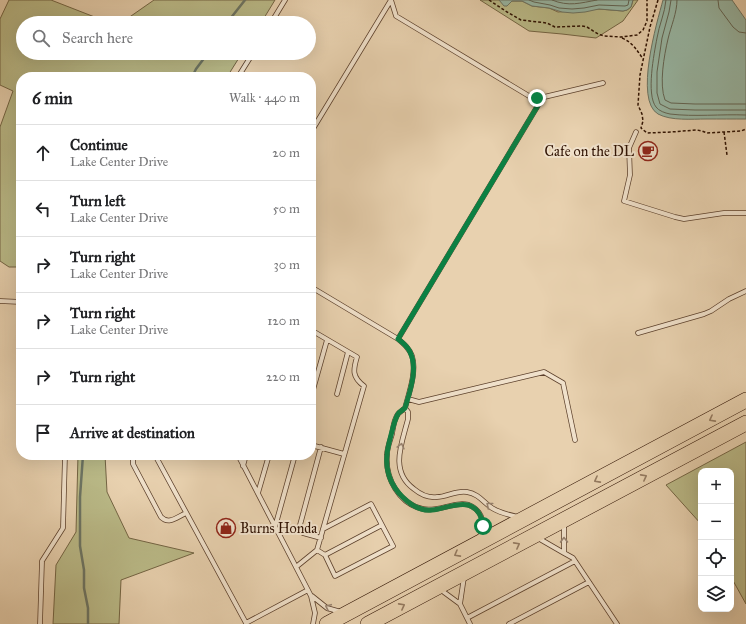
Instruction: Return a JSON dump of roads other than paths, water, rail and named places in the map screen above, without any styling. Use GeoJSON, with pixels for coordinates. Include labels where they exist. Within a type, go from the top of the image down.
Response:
{"type":"FeatureCollection","features":[{"type":"Feature","properties":{"kind":"highway"},"geometry":{"type":"LineString","coordinates":[[329,623],[746,400]]}},
{"type":"Feature","properties":{"kind":"highway"},"geometry":{"type":"LineString","coordinates":[[368,624],[746,423]]}},
{"type":"Feature","properties":{"kind":"lane"},"geometry":{"type":"LineString","coordinates":[[275,16],[285,0]]}},
{"type":"Feature","properties":{"kind":"lane"},"geometry":{"type":"LineString","coordinates":[[391,0],[396,16],[529,96],[540,98],[568,90],[603,83]]}},
{"type":"Feature","properties":{"kind":"lane"},"geometry":{"type":"LineString","coordinates":[[316,124],[391,0]]}},
{"type":"Feature","properties":{"kind":"lane"},"geometry":{"type":"LineString","coordinates":[[241,72],[249,60]]}},
{"type":"Feature","properties":{"kind":"lane"},"geometry":{"type":"LineString","coordinates":[[398,339],[540,102],[540,98]]}},
{"type":"Feature","properties":{"kind":"lane"},"geometry":{"type":"LineString","coordinates":[[636,132],[629,148],[630,175],[624,201],[675,218],[684,219],[746,213]]}},
{"type":"Feature","properties":{"kind":"lane"},"geometry":{"type":"LineString","coordinates":[[316,290],[398,339],[409,349],[412,356],[414,371],[408,399],[405,408],[398,414],[386,456],[389,477],[397,492],[410,504],[423,510],[432,510],[460,504],[467,504],[472,507],[481,515],[482,520],[483,526],[478,543]]}},
{"type":"Feature","properties":{"kind":"lane"},"geometry":{"type":"LineString","coordinates":[[638,333],[704,314],[728,299],[746,291]]}},
{"type":"Feature","properties":{"kind":"lane"},"geometry":{"type":"LineString","coordinates":[[0,301],[16,302]]}},
{"type":"Feature","properties":{"kind":"lane"},"geometry":{"type":"LineString","coordinates":[[296,567],[317,550],[364,386],[356,378],[354,372],[357,357],[316,333]]}},
{"type":"Feature","properties":{"kind":"lane"},"geometry":{"type":"LineString","coordinates":[[316,379],[327,340]]}},
{"type":"Feature","properties":{"kind":"lane"},"geometry":{"type":"LineString","coordinates":[[336,394],[348,352]]}},
{"type":"Feature","properties":{"kind":"lane"},"geometry":{"type":"LineString","coordinates":[[408,399],[419,402],[544,372],[562,383],[575,440]]}},
{"type":"Feature","properties":{"kind":"lane"},"geometry":{"type":"LineString","coordinates":[[405,408],[408,412],[408,419],[398,458],[403,477],[411,487],[422,494],[432,497],[461,491],[472,493],[481,497],[490,506],[499,511],[525,518]]}},
{"type":"Feature","properties":{"kind":"lane"},"geometry":{"type":"LineString","coordinates":[[316,446],[344,454]]}},
{"type":"Feature","properties":{"kind":"lane"},"geometry":{"type":"LineString","coordinates":[[320,538],[303,533],[300,525],[321,447]]}},
{"type":"Feature","properties":{"kind":"lane"},"geometry":{"type":"LineString","coordinates":[[40,624],[42,561],[63,528],[65,460]]}},
{"type":"Feature","properties":{"kind":"lane"},"geometry":{"type":"LineString","coordinates":[[133,460],[133,464],[161,517],[168,521],[186,513]]}},
{"type":"Feature","properties":{"kind":"lane"},"geometry":{"type":"LineString","coordinates":[[158,460],[246,623],[308,590]]}},
{"type":"Feature","properties":{"kind":"lane"},"geometry":{"type":"LineString","coordinates":[[241,460],[311,596],[315,613],[313,624]]}},
{"type":"Feature","properties":{"kind":"lane"},"geometry":{"type":"LineString","coordinates":[[244,466],[245,460]]}},
{"type":"Feature","properties":{"kind":"lane"},"geometry":{"type":"LineString","coordinates":[[258,494],[268,460]]}},
{"type":"Feature","properties":{"kind":"lane"},"geometry":{"type":"LineString","coordinates":[[275,527],[294,460]]}},
{"type":"Feature","properties":{"kind":"lane"},"geometry":{"type":"LineString","coordinates":[[317,550],[325,555],[335,576],[393,546],[371,504],[323,529]]}},
{"type":"Feature","properties":{"kind":"lane"},"geometry":{"type":"LineString","coordinates":[[564,520],[564,553]]}},
{"type":"Feature","properties":{"kind":"lane"},"geometry":{"type":"LineString","coordinates":[[325,555],[382,525]]}},
{"type":"Feature","properties":{"kind":"lane"},"geometry":{"type":"LineString","coordinates":[[535,536],[573,558],[616,624]]}},
{"type":"Feature","properties":{"kind":"lane"},"geometry":{"type":"LineString","coordinates":[[467,618],[575,561]]}},
{"type":"Feature","properties":{"kind":"lane"},"geometry":{"type":"LineString","coordinates":[[460,604],[464,573]]}},
{"type":"Feature","properties":{"kind":"lane"},"geometry":{"type":"LineString","coordinates":[[509,624],[589,582]]}},
{"type":"Feature","properties":{"kind":"lane"},"geometry":{"type":"LineString","coordinates":[[438,587],[460,604],[470,624]]}},
{"type":"Feature","properties":{"kind":"lane"},"geometry":{"type":"LineString","coordinates":[[311,596],[327,608],[347,613]]}},
{"type":"Feature","properties":{"kind":"water"},"geometry":{"type":"Polygon","coordinates":[[[499,0],[633,0],[631,7],[623,11],[599,9],[573,13],[532,6],[522,1],[512,1],[507,6],[504,6],[499,0]]]}},
{"type":"Feature","properties":{"kind":"water"},"geometry":{"type":"Polygon","coordinates":[[[663,0],[732,0],[746,20],[746,119],[675,119],[658,114],[651,106],[647,78],[649,60],[663,0]]]}},
{"type":"Feature","properties":{"kind":"waterway"},"geometry":{"type":"LineString","coordinates":[[232,16],[245,0]]}},
{"type":"Feature","properties":{"kind":"waterway"},"geometry":{"type":"LineString","coordinates":[[194,72],[203,60]]}},
{"type":"Feature","properties":{"kind":"waterway"},"geometry":{"type":"LineString","coordinates":[[83,460],[80,497],[80,546],[84,570],[84,588],[88,608],[88,624]]}},
{"type":"Feature","properties":{"kind":"place","name":"Cafe on the DL"},"geometry":{"type":"Point","coordinates":[648,151]}},
{"type":"Feature","properties":{"kind":"place","name":"Burns Honda"},"geometry":{"type":"Point","coordinates":[226,528]}}]}
